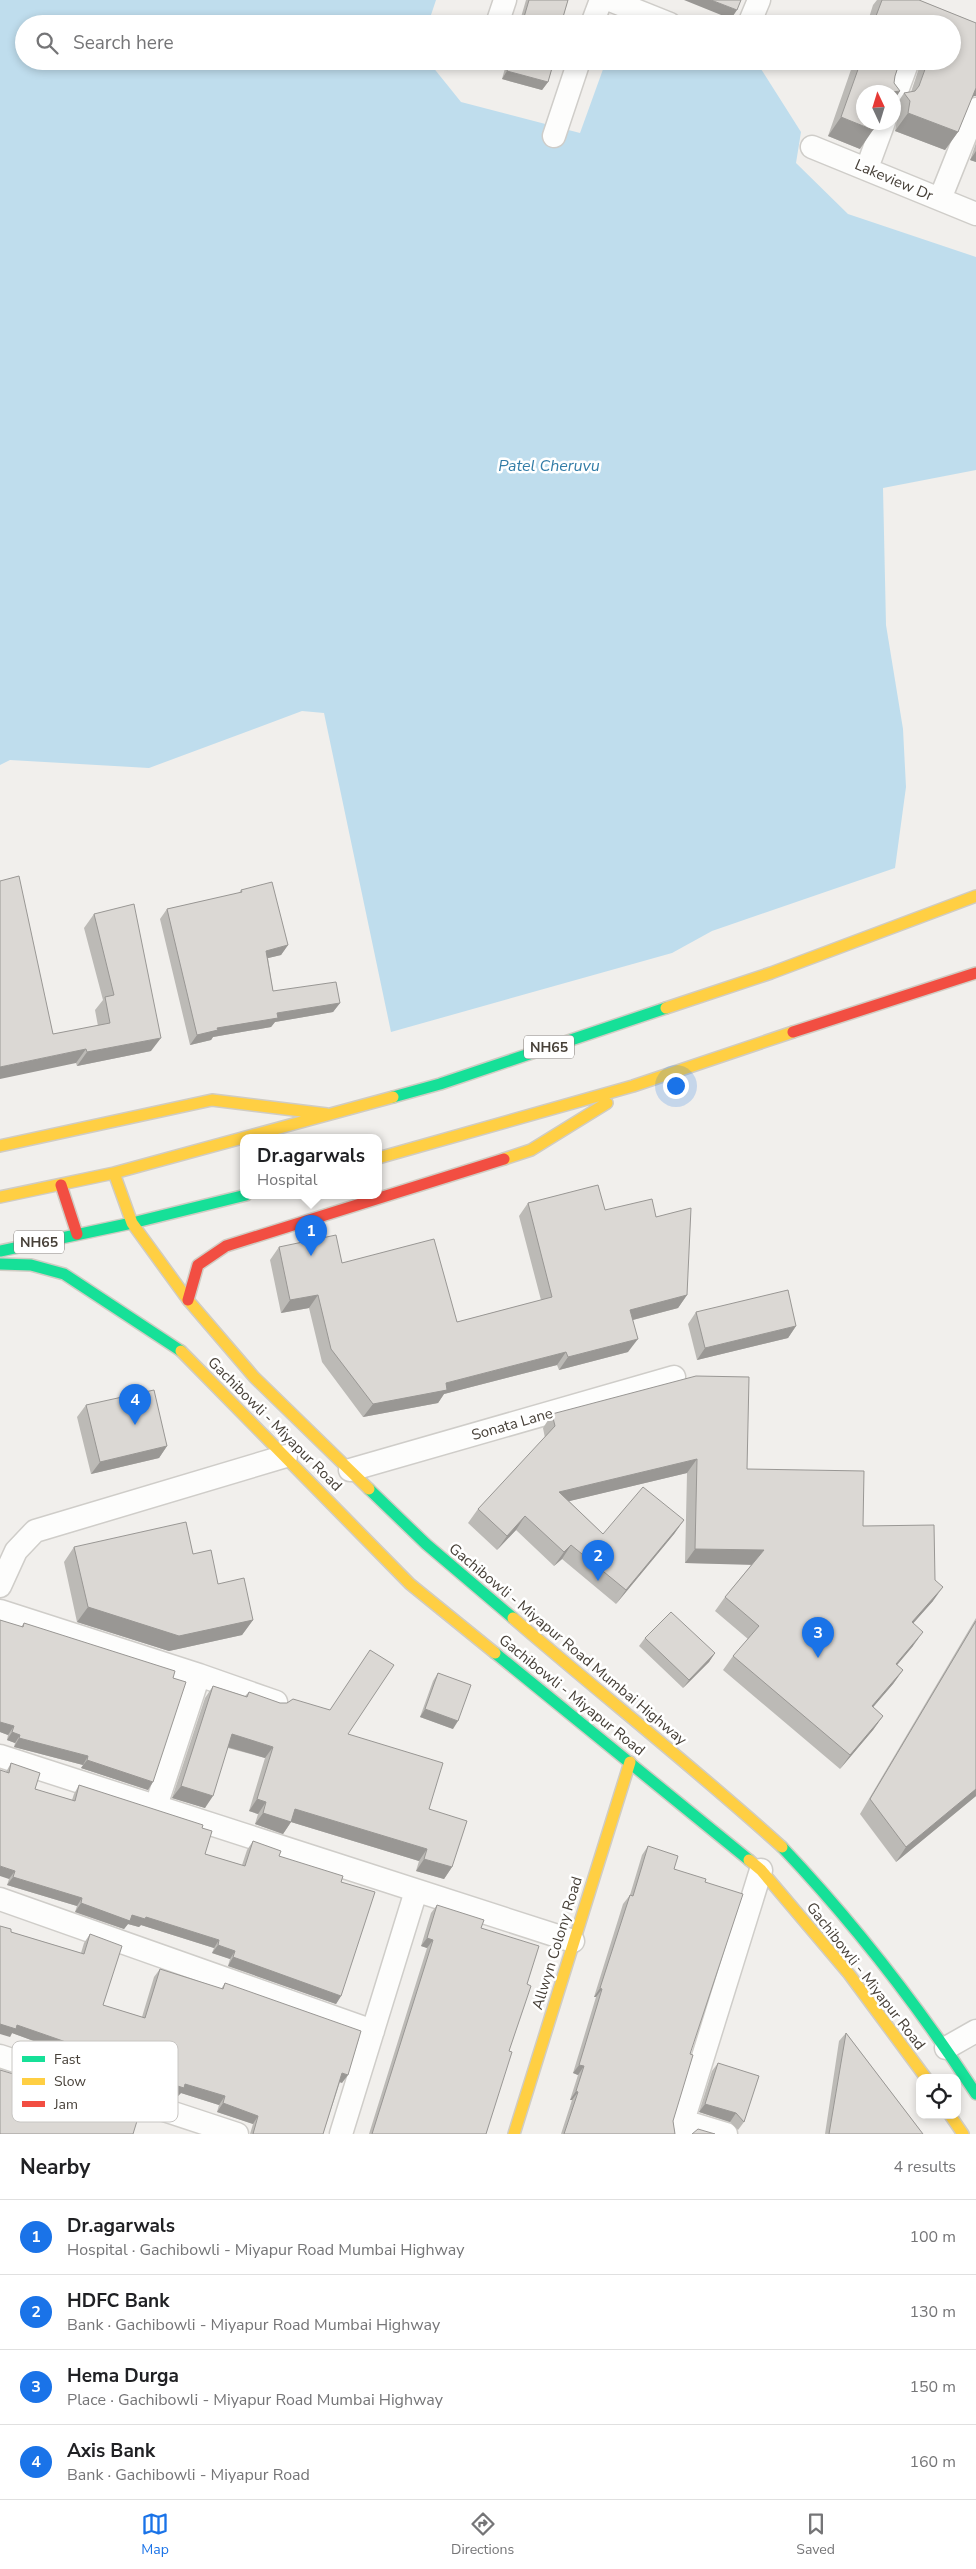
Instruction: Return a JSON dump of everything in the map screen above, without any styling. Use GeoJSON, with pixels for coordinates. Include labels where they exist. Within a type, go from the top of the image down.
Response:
{"type":"FeatureCollection","features":[{"type":"Feature","properties":{"kind":"main road","name":"NH65"},"geometry":{"type":"LineString","coordinates":[[255,1134],[440,1084],[770,973],[976,896]]}},
{"type":"Feature","properties":{"kind":"main road"},"geometry":{"type":"LineString","coordinates":[[382,1157],[633,1086],[715,1060],[735,1050],[857,1013],[976,973]]}},
{"type":"Feature","properties":{"kind":"main road"},"geometry":{"type":"LineString","coordinates":[[382,1197],[531,1150],[633,1086]]}},
{"type":"Feature","properties":{"kind":"main road"},"geometry":{"type":"LineString","coordinates":[[0,1146],[212,1100],[327,1114]]}},
{"type":"Feature","properties":{"kind":"main road","name":"NH65"},"geometry":{"type":"LineString","coordinates":[[0,1198],[114,1173],[240,1138]]}},
{"type":"Feature","properties":{"kind":"main road","name":"Gachibowli - Miyapur Road Mumbai Highway"},"geometry":{"type":"LineString","coordinates":[[114,1173],[132,1223],[188,1300],[254,1377],[426,1544],[641,1728],[701,1774],[783,1848],[854,1928],[946,2048],[976,2094]]}},
{"type":"Feature","properties":{"kind":"main road"},"geometry":{"type":"LineString","coordinates":[[61,1185],[78,1234]]}},
{"type":"Feature","properties":{"kind":"main road","name":"NH65"},"geometry":{"type":"LineString","coordinates":[[0,1251],[132,1223],[240,1196]]}},
{"type":"Feature","properties":{"kind":"main road"},"geometry":{"type":"LineString","coordinates":[[188,1300],[198,1265],[226,1246],[375,1199]]}},
{"type":"Feature","properties":{"kind":"main road","name":"Gachibowli - Miyapur Road"},"geometry":{"type":"LineString","coordinates":[[0,1264],[31,1265],[64,1274],[181,1350],[410,1584],[760,1870],[849,1974],[923,2074]]}},
{"type":"Feature","properties":{"kind":"main road","name":"Allwyn Colony Road"},"geometry":{"type":"LineString","coordinates":[[514,2134],[630,1762]]}},
{"type":"Feature","properties":{"kind":"main road"},"geometry":{"type":"LineString","coordinates":[[953,2119],[963,2134]]}},
{"type":"Feature","properties":{"kind":"street"},"geometry":{"type":"LineString","coordinates":[[501,15],[505,0]]}},
{"type":"Feature","properties":{"kind":"street"},"geometry":{"type":"LineString","coordinates":[[595,15],[601,0]]}},
{"type":"Feature","properties":{"kind":"street"},"geometry":{"type":"LineString","coordinates":[[610,0],[648,15]]}},
{"type":"Feature","properties":{"kind":"street"},"geometry":{"type":"LineString","coordinates":[[753,15],[759,0]]}},
{"type":"Feature","properties":{"kind":"street"},"geometry":{"type":"LineString","coordinates":[[554,136],[576,70]]}},
{"type":"Feature","properties":{"kind":"street"},"geometry":{"type":"LineString","coordinates":[[899,85],[905,70]]}},
{"type":"Feature","properties":{"kind":"street"},"geometry":{"type":"LineString","coordinates":[[940,200],[976,109]]}},
{"type":"Feature","properties":{"kind":"street"},"geometry":{"type":"LineString","coordinates":[[867,168],[881,130]]}},
{"type":"Feature","properties":{"kind":"street","name":"Lakeview Dr"},"geometry":{"type":"LineString","coordinates":[[812,147],[976,214]]}},
{"type":"Feature","properties":{"kind":"street","name":"Sonata Lane"},"geometry":{"type":"LineString","coordinates":[[350,1470],[674,1377]]}},
{"type":"Feature","properties":{"kind":"street"},"geometry":{"type":"LineString","coordinates":[[0,1586],[16,1551],[35,1531],[286,1456]]}},
{"type":"Feature","properties":{"kind":"street"},"geometry":{"type":"LineString","coordinates":[[0,1611],[199,1675],[276,1702]]}},
{"type":"Feature","properties":{"kind":"street"},"geometry":{"type":"LineString","coordinates":[[156,1806],[199,1675]]}},
{"type":"Feature","properties":{"kind":"street"},"geometry":{"type":"LineString","coordinates":[[0,1756],[573,1941]]}},
{"type":"Feature","properties":{"kind":"street"},"geometry":{"type":"LineString","coordinates":[[726,2134],[681,2127],[760,1870]]}},
{"type":"Feature","properties":{"kind":"street"},"geometry":{"type":"LineString","coordinates":[[341,2134],[416,1891]]}},
{"type":"Feature","properties":{"kind":"street"},"geometry":{"type":"LineString","coordinates":[[0,1899],[373,2031]]}},
{"type":"Feature","properties":{"kind":"street"},"geometry":{"type":"LineString","coordinates":[[946,2048],[976,2031]]}},
{"type":"Feature","properties":{"kind":"street"},"geometry":{"type":"LineString","coordinates":[[0,2056],[12,2060]]}},
{"type":"Feature","properties":{"kind":"street"},"geometry":{"type":"LineString","coordinates":[[178,2115],[237,2134]]}},
{"type":"Feature","properties":{"kind":"water","name":"Patel Cheruvu"},"geometry":{"type":"Polygon","coordinates":[[[0,0],[436,0],[431,15],[15,15],[15,70],[435,70],[461,102],[580,133],[603,70],[762,70],[801,132],[796,163],[848,214],[976,257],[976,470],[883,488],[886,625],[903,729],[906,787],[895,868],[712,931],[672,953],[391,1032],[324,713],[302,711],[149,768],[10,760],[0,765],[0,0]]]}},
{"type":"Feature","properties":{"kind":"building"},"geometry":{"type":"Polygon","coordinates":[[[529,0],[568,0],[564,15],[525,15],[529,0]]]}},
{"type":"Feature","properties":{"kind":"building"},"geometry":{"type":"Polygon","coordinates":[[[711,0],[741,0],[737,10],[711,0]]]}},
{"type":"Feature","properties":{"kind":"building"},"geometry":{"type":"Polygon","coordinates":[[[882,0],[919,0],[956,15],[876,15],[882,0]]]}},
{"type":"Feature","properties":{"kind":"building"},"geometry":{"type":"Polygon","coordinates":[[[961,17],[976,23],[976,88],[958,132],[908,113],[910,101],[904,93],[915,91],[919,86],[925,70],[961,70],[961,17]]]}},
{"type":"Feature","properties":{"kind":"building"},"geometry":{"type":"Polygon","coordinates":[[[507,70],[551,70],[548,82],[507,70]]]}},
{"type":"Feature","properties":{"kind":"building"},"geometry":{"type":"Polygon","coordinates":[[[858,70],[897,70],[894,83],[896,85],[856,85],[856,123],[841,117],[858,70]]]}},
{"type":"Feature","properties":{"kind":"building"},"geometry":{"type":"Polygon","coordinates":[[[19,876],[53,1034],[110,1023],[105,997],[114,995],[94,914],[134,904],[161,1038],[87,1052],[86,1049],[0,1067],[0,881],[19,876]]]}},
{"type":"Feature","properties":{"kind":"building"},"geometry":{"type":"Polygon","coordinates":[[[272,882],[288,945],[266,951],[273,991],[336,982],[340,1003],[277,1013],[278,1018],[217,1028],[218,1030],[197,1035],[167,909],[242,892],[241,890],[272,882]]]}},
{"type":"Feature","properties":{"kind":"building"},"geometry":{"type":"Polygon","coordinates":[[[598,1185],[605,1210],[652,1199],[656,1217],[691,1208],[687,1295],[630,1310],[638,1339],[568,1357],[566,1352],[446,1383],[447,1390],[373,1404],[331,1349],[318,1295],[290,1300],[279,1247],[336,1235],[342,1263],[434,1239],[457,1322],[552,1297],[528,1203],[598,1185]]]}},
{"type":"Feature","properties":{"kind":"building"},"geometry":{"type":"Polygon","coordinates":[[[788,1290],[796,1326],[705,1348],[696,1312],[788,1290]]]}},
{"type":"Feature","properties":{"kind":"building"},"geometry":{"type":"Polygon","coordinates":[[[696,1376],[749,1377],[747,1469],[864,1471],[863,1526],[934,1525],[935,1580],[943,1587],[912,1622],[923,1632],[896,1664],[903,1670],[872,1706],[883,1716],[850,1755],[733,1656],[759,1626],[725,1597],[764,1550],[695,1549],[697,1459],[559,1492],[603,1534],[643,1487],[684,1520],[626,1590],[571,1545],[564,1552],[525,1516],[507,1536],[478,1509],[555,1426],[552,1414],[696,1376]]]}},
{"type":"Feature","properties":{"kind":"building"},"geometry":{"type":"Polygon","coordinates":[[[154,1390],[167,1446],[100,1462],[86,1405],[154,1390]]]}},
{"type":"Feature","properties":{"kind":"building"},"geometry":{"type":"Polygon","coordinates":[[[186,1522],[193,1554],[211,1550],[218,1584],[244,1578],[253,1620],[179,1636],[88,1607],[74,1547],[186,1522]]]}},
{"type":"Feature","properties":{"kind":"building"},"geometry":{"type":"Polygon","coordinates":[[[671,1612],[715,1653],[689,1680],[645,1638],[671,1612]]]}},
{"type":"Feature","properties":{"kind":"building"},"geometry":{"type":"Polygon","coordinates":[[[0,1620],[23,1627],[24,1623],[175,1671],[173,1678],[186,1682],[153,1782],[87,1760],[88,1756],[19,1738],[20,1735],[12,1732],[14,1726],[0,1722],[0,1620]]]}},
{"type":"Feature","properties":{"kind":"building"},"geometry":{"type":"Polygon","coordinates":[[[976,1621],[976,1789],[906,1847],[870,1799],[976,1621]]]}},
{"type":"Feature","properties":{"kind":"building"},"geometry":{"type":"Polygon","coordinates":[[[370,1650],[394,1665],[348,1734],[443,1763],[429,1809],[467,1821],[452,1867],[424,1859],[427,1849],[295,1809],[291,1822],[263,1813],[266,1802],[257,1799],[273,1747],[232,1734],[213,1796],[181,1786],[213,1686],[247,1697],[249,1692],[280,1703],[287,1703],[293,1699],[330,1710],[370,1650]]]}},
{"type":"Feature","properties":{"kind":"building"},"geometry":{"type":"Polygon","coordinates":[[[438,1673],[471,1685],[458,1721],[425,1709],[438,1673]]]}},
{"type":"Feature","properties":{"kind":"building"},"geometry":{"type":"Polygon","coordinates":[[[11,1763],[40,1773],[35,1789],[75,1801],[79,1785],[203,1825],[202,1828],[212,1831],[205,1854],[245,1866],[253,1841],[281,1851],[279,1856],[343,1876],[341,1882],[375,1892],[341,1996],[233,1957],[235,1951],[218,1945],[219,1940],[146,1917],[145,1919],[132,1915],[130,1921],[81,1903],[82,1898],[13,1877],[15,1871],[0,1866],[0,1770],[9,1773],[11,1763]]]}},
{"type":"Feature","properties":{"kind":"building"},"geometry":{"type":"Polygon","coordinates":[[[648,1846],[678,1856],[674,1869],[706,1879],[705,1882],[743,1894],[690,2054],[693,2055],[673,2121],[675,2134],[564,2134],[578,2092],[576,2091],[584,2066],[579,2065],[602,1989],[600,1988],[630,1895],[633,1896],[648,1846]]]}},
{"type":"Feature","properties":{"kind":"building"},"geometry":{"type":"Polygon","coordinates":[[[437,1905],[484,1920],[481,1928],[539,1946],[527,1984],[531,1986],[509,2051],[512,2052],[486,2134],[372,2134],[433,1940],[427,1938],[437,1905]]]}},
{"type":"Feature","properties":{"kind":"building"},"geometry":{"type":"Polygon","coordinates":[[[0,1926],[11,1929],[11,1932],[84,1954],[90,1934],[122,1946],[103,2005],[145,2018],[160,1969],[223,1989],[225,1983],[361,2031],[348,2075],[342,2073],[323,2134],[253,2134],[258,2116],[223,2103],[225,2096],[185,2084],[184,2088],[178,2086],[178,2041],[63,2041],[17,2025],[16,2029],[0,2024],[0,1926]]]}},
{"type":"Feature","properties":{"kind":"building"},"geometry":{"type":"Polygon","coordinates":[[[846,2033],[923,2134],[829,2134],[846,2033]]]}},
{"type":"Feature","properties":{"kind":"building"},"geometry":{"type":"Polygon","coordinates":[[[718,2063],[759,2076],[744,2122],[736,2113],[705,2104],[718,2063]]]}},
{"type":"Feature","properties":{"kind":"building"},"geometry":{"type":"Polygon","coordinates":[[[0,2070],[12,2074],[12,2122],[137,2122],[133,2134],[0,2134],[0,2070]]]}},
{"type":"Feature","properties":{"kind":"building"},"geometry":{"type":"Polygon","coordinates":[[[698,2129],[715,2134],[692,2134],[698,2129]]]}},
{"type":"Feature","properties":{"kind":"traffic: fast"},"geometry":{"type":"LineString","coordinates":[[393,1097],[440,1084],[666,1008]]}},
{"type":"Feature","properties":{"kind":"traffic: fast"},"geometry":{"type":"LineString","coordinates":[[0,1251],[132,1223],[240,1196]]}},
{"type":"Feature","properties":{"kind":"traffic: fast"},"geometry":{"type":"LineString","coordinates":[[0,1264],[31,1265],[64,1274],[181,1351]]}},
{"type":"Feature","properties":{"kind":"traffic: fast"},"geometry":{"type":"LineString","coordinates":[[369,1489],[426,1544],[513,1618]]}},
{"type":"Feature","properties":{"kind":"traffic: fast"},"geometry":{"type":"LineString","coordinates":[[495,1653],[749,1860]]}},
{"type":"Feature","properties":{"kind":"traffic: fast"},"geometry":{"type":"LineString","coordinates":[[782,1847],[835,1905],[885,1966],[932,2029],[976,2094]]}},
{"type":"Feature","properties":{"kind":"traffic: slow"},"geometry":{"type":"LineString","coordinates":[[666,1008],[771,973],[976,896]]}},
{"type":"Feature","properties":{"kind":"traffic: slow"},"geometry":{"type":"LineString","coordinates":[[382,1157],[633,1086],[793,1032]]}},
{"type":"Feature","properties":{"kind":"traffic: slow"},"geometry":{"type":"LineString","coordinates":[[257,1134],[393,1097]]}},
{"type":"Feature","properties":{"kind":"traffic: slow"},"geometry":{"type":"LineString","coordinates":[[0,1146],[212,1100],[327,1114]]}},
{"type":"Feature","properties":{"kind":"traffic: slow"},"geometry":{"type":"LineString","coordinates":[[504,1159],[531,1150],[607,1103]]}},
{"type":"Feature","properties":{"kind":"traffic: slow"},"geometry":{"type":"LineString","coordinates":[[0,1197],[114,1173],[240,1139]]}},
{"type":"Feature","properties":{"kind":"traffic: slow"},"geometry":{"type":"LineString","coordinates":[[114,1173],[132,1223],[188,1300],[254,1377],[369,1489]]}},
{"type":"Feature","properties":{"kind":"traffic: slow"},"geometry":{"type":"LineString","coordinates":[[181,1351],[410,1584],[495,1653]]}},
{"type":"Feature","properties":{"kind":"traffic: slow"},"geometry":{"type":"LineString","coordinates":[[513,1618],[782,1847]]}},
{"type":"Feature","properties":{"kind":"traffic: slow"},"geometry":{"type":"LineString","coordinates":[[514,2134],[630,1762]]}},
{"type":"Feature","properties":{"kind":"traffic: slow"},"geometry":{"type":"LineString","coordinates":[[749,1860],[761,1870],[849,1974],[923,2074]]}},
{"type":"Feature","properties":{"kind":"traffic: slow"},"geometry":{"type":"LineString","coordinates":[[953,2119],[963,2134]]}},
{"type":"Feature","properties":{"kind":"traffic: jam"},"geometry":{"type":"LineString","coordinates":[[793,1032],[976,973]]}},
{"type":"Feature","properties":{"kind":"traffic: jam"},"geometry":{"type":"LineString","coordinates":[[382,1197],[504,1159]]}},
{"type":"Feature","properties":{"kind":"traffic: jam"},"geometry":{"type":"LineString","coordinates":[[61,1185],[77,1234]]}},
{"type":"Feature","properties":{"kind":"traffic: jam"},"geometry":{"type":"LineString","coordinates":[[188,1300],[198,1265],[226,1246],[376,1199]]}},
{"type":"Feature","properties":{"kind":"place","name":"Dr.agarwals"},"geometry":{"type":"Point","coordinates":[311,1256]}},
{"type":"Feature","properties":{"kind":"place","name":"Axis Bank"},"geometry":{"type":"Point","coordinates":[135,1425]}},
{"type":"Feature","properties":{"kind":"place","name":"HDFC Bank"},"geometry":{"type":"Point","coordinates":[598,1581]}},
{"type":"Feature","properties":{"kind":"place","name":"Hema Durga"},"geometry":{"type":"Point","coordinates":[818,1658]}}]}
